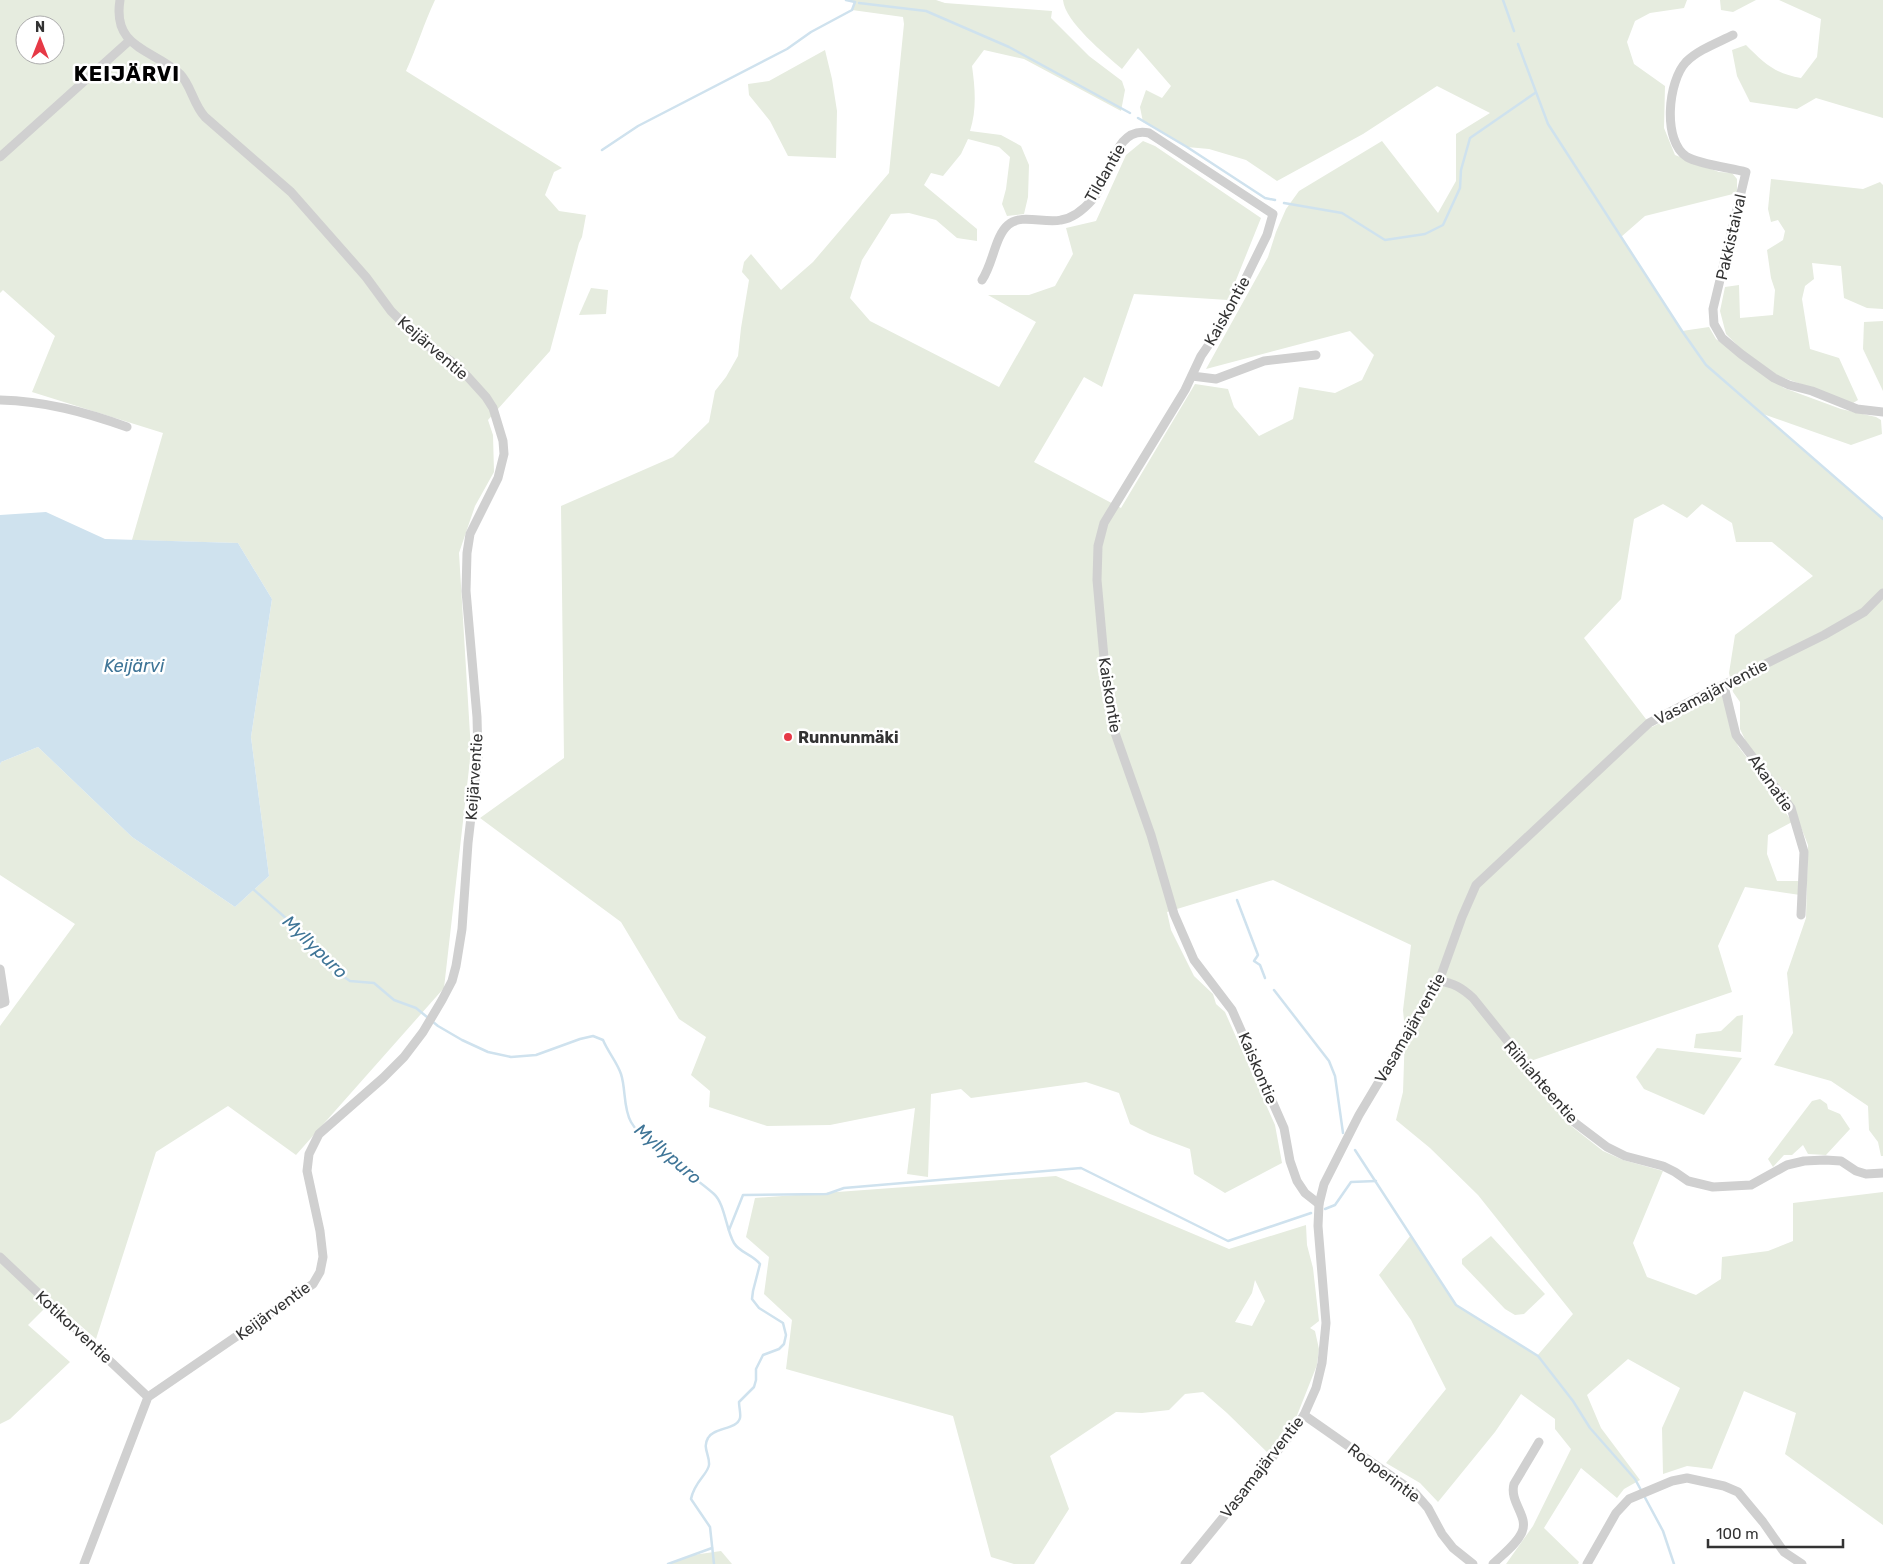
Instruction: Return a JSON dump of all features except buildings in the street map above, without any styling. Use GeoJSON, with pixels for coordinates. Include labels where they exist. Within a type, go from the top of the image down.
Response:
{"type":"FeatureCollection","features":[{"type":"Feature","properties":{"kind":"street"},"geometry":{"type":"LineString","coordinates":[[0,157],[129,41],[120,26],[120,0]]}},
{"type":"Feature","properties":{"kind":"street","name":"Pakkistaival"},"geometry":{"type":"LineString","coordinates":[[1733,35],[1698,52],[1686,62],[1676,77],[1671,95],[1672,130],[1674,141],[1679,151],[1695,160],[1746,172],[1713,309],[1714,324],[1722,338],[1774,378],[1857,409],[1883,412]]}},
{"type":"Feature","properties":{"kind":"street","name":"Keijärventie"},"geometry":{"type":"LineString","coordinates":[[129,41],[181,75],[198,110],[291,192],[366,277],[400,320],[423,343],[451,361],[486,396],[498,421],[503,441],[502,463],[498,478],[470,534],[467,553],[466,591],[477,718],[478,756],[468,843],[461,936],[452,981],[423,1032],[404,1057],[319,1134],[309,1154],[307,1171],[320,1231],[323,1257],[320,1272],[313,1284],[148,1397]]}},
{"type":"Feature","properties":{"kind":"street","name":"Tildantie"},"geometry":{"type":"LineString","coordinates":[[982,280],[1000,237],[1009,224],[1019,220],[1060,221],[1080,212],[1095,197],[1118,148],[1124,140],[1139,132],[1149,134],[1273,214]]}},
{"type":"Feature","properties":{"kind":"street","name":"Kaiskontie"},"geometry":{"type":"LineString","coordinates":[[1273,214],[1267,235],[1242,286],[1214,337],[1201,356],[1185,390],[1104,524],[1100,534],[1096,561],[1108,698],[1114,730],[1150,835],[1174,914],[1194,960],[1206,978],[1224,998],[1236,1018],[1284,1128],[1290,1161],[1297,1181],[1305,1193],[1319,1204]]}},
{"type":"Feature","properties":{"kind":"street"},"geometry":{"type":"LineString","coordinates":[[1192,376],[1216,379],[1264,360],[1316,355]]}},
{"type":"Feature","properties":{"kind":"street"},"geometry":{"type":"LineString","coordinates":[[0,400],[21,400],[50,404],[91,414],[127,427]]}},
{"type":"Feature","properties":{"kind":"street","name":"Vasamajärventie"},"geometry":{"type":"LineString","coordinates":[[1185,1564],[1271,1460],[1304,1415],[1316,1388],[1322,1363],[1326,1323],[1319,1246],[1319,1204],[1324,1184],[1359,1115],[1440,981],[1462,917],[1476,885],[1650,723],[1824,635],[1864,612],[1883,593]]}},
{"type":"Feature","properties":{"kind":"street","name":"Akanatie"},"geometry":{"type":"LineString","coordinates":[[1724,686],[1736,735],[1792,808],[1804,852],[1801,915]]}},
{"type":"Feature","properties":{"kind":"street"},"geometry":{"type":"LineString","coordinates":[[0,969],[4,1002],[0,1004]]}},
{"type":"Feature","properties":{"kind":"street","name":"Riihiahteentie"},"geometry":{"type":"LineString","coordinates":[[1440,981],[1451,983],[1463,989],[1473,998],[1570,1119],[1607,1147],[1625,1156],[1663,1166],[1688,1181],[1713,1187],[1751,1184],[1786,1165],[1811,1161],[1841,1162],[1856,1171],[1866,1174],[1883,1173]]}},
{"type":"Feature","properties":{"kind":"street","name":"Kotikorventie"},"geometry":{"type":"LineString","coordinates":[[0,1257],[148,1397]]}},
{"type":"Feature","properties":{"kind":"street"},"geometry":{"type":"LineString","coordinates":[[84,1564],[148,1397]]}},
{"type":"Feature","properties":{"kind":"street","name":"Rooperintie"},"geometry":{"type":"LineString","coordinates":[[1304,1415],[1414,1492],[1428,1508],[1442,1534],[1453,1548],[1473,1564]]}},
{"type":"Feature","properties":{"kind":"street"},"geometry":{"type":"LineString","coordinates":[[1493,1564],[1522,1534],[1524,1520],[1512,1490],[1540,1442]]}},
{"type":"Feature","properties":{"kind":"street"},"geometry":{"type":"LineString","coordinates":[[1587,1564],[1616,1513],[1629,1499],[1672,1481],[1687,1478],[1724,1486],[1738,1492],[1784,1552],[1802,1564]]}},
{"type":"Feature","properties":{"kind":"shaded area"},"geometry":{"type":"Polygon","coordinates":[[[0,0],[435,0],[406,71],[562,168],[554,172],[545,195],[559,211],[586,215],[582,237],[550,351],[488,420],[493,435],[494,472],[475,506],[459,553],[471,751],[444,988],[296,1155],[228,1106],[156,1152],[96,1339],[52,1301],[28,1325],[70,1362],[10,1419],[0,1424],[0,1026],[75,924],[0,875],[0,765],[1,762],[38,747],[132,837],[235,907],[269,876],[251,737],[272,599],[238,543],[132,540],[163,433],[32,392],[55,336],[3,290],[0,293],[0,0]]]}},
{"type":"Feature","properties":{"kind":"shaded area"},"geometry":{"type":"Polygon","coordinates":[[[846,0],[936,0],[945,3],[1052,11],[1051,18],[1089,56],[1122,81],[1125,90],[1121,111],[1024,59],[984,50],[972,66],[975,98],[974,115],[970,131],[1001,135],[1021,146],[1029,165],[1028,197],[1024,214],[1007,216],[1002,204],[1010,157],[999,147],[968,139],[961,154],[943,176],[931,173],[924,185],[977,229],[977,241],[957,238],[936,220],[909,213],[891,214],[862,260],[850,298],[870,321],[999,387],[1036,322],[988,295],[1029,295],[1055,286],[1073,254],[1066,228],[1096,221],[1126,155],[1143,141],[1155,146],[1261,218],[1228,300],[1134,294],[1102,387],[1084,377],[1034,462],[1121,508],[1195,384],[1228,389],[1234,407],[1259,436],[1293,419],[1299,387],[1335,393],[1362,380],[1374,355],[1350,331],[1206,369],[1268,257],[1286,209],[1299,191],[1382,141],[1438,213],[1456,181],[1456,134],[1490,113],[1437,86],[1363,134],[1277,181],[1246,160],[1209,149],[1187,147],[1143,122],[1140,107],[1146,90],[1162,98],[1171,86],[1138,48],[1122,69],[1078,28],[1065,9],[1063,0],[1687,0],[1684,8],[1650,13],[1635,21],[1627,42],[1634,64],[1665,86],[1664,128],[1675,155],[1719,172],[1732,173],[1737,179],[1737,193],[1645,216],[1621,237],[1682,331],[1709,327],[1716,339],[1784,388],[1841,409],[1876,417],[1881,420],[1882,434],[1851,445],[1763,414],[1883,519],[1883,1156],[1881,1156],[1878,1142],[1869,1130],[1868,1106],[1831,1081],[1774,1065],[1793,1033],[1787,973],[1806,918],[1808,845],[1789,797],[1748,746],[1740,729],[1740,702],[1733,692],[1729,673],[1735,635],[1813,576],[1772,542],[1736,542],[1732,523],[1702,504],[1687,518],[1663,504],[1634,519],[1621,599],[1584,638],[1652,727],[1700,702],[1722,696],[1738,746],[1792,822],[1768,835],[1767,854],[1777,881],[1800,881],[1800,895],[1745,887],[1718,946],[1732,992],[1519,1065],[1566,1122],[1603,1151],[1623,1160],[1663,1171],[1633,1243],[1647,1277],[1696,1295],[1721,1279],[1722,1257],[1768,1251],[1793,1241],[1793,1203],[1883,1192],[1883,1525],[1785,1454],[1796,1413],[1744,1391],[1712,1469],[1687,1466],[1663,1474],[1662,1428],[1680,1388],[1628,1359],[1587,1395],[1601,1428],[1640,1480],[1624,1489],[1617,1498],[1581,1468],[1544,1528],[1579,1562],[1578,1564],[1506,1564],[1533,1526],[1571,1449],[1555,1429],[1555,1419],[1521,1394],[1495,1432],[1438,1502],[1420,1483],[1386,1463],[1446,1389],[1411,1320],[1379,1275],[1411,1235],[1456,1305],[1537,1356],[1573,1314],[1478,1195],[1430,1148],[1396,1120],[1403,1092],[1405,1032],[1403,1010],[1411,945],[1273,880],[1167,912],[1171,930],[1194,976],[1213,994],[1216,1004],[1225,1012],[1275,1125],[1282,1163],[1225,1193],[1194,1174],[1190,1149],[1150,1134],[1130,1124],[1119,1093],[1086,1082],[971,1098],[961,1089],[931,1094],[928,1177],[907,1174],[915,1108],[830,1125],[767,1126],[709,1107],[710,1091],[691,1075],[706,1037],[679,1019],[621,922],[480,818],[564,758],[561,506],[673,457],[709,422],[715,391],[726,377],[738,356],[749,280],[742,272],[744,262],[751,254],[781,290],[813,262],[889,173],[904,24],[903,17],[852,10],[854,2],[846,0]]]}},
{"type":"Feature","properties":{"kind":"shaded area"},"geometry":{"type":"Polygon","coordinates":[[[1720,0],[1756,0],[1733,12],[1721,10],[1720,0]]]}},
{"type":"Feature","properties":{"kind":"shaded area"},"geometry":{"type":"Polygon","coordinates":[[[1779,0],[1883,0],[1883,118],[1816,98],[1797,109],[1750,102],[1737,76],[1732,50],[1746,45],[1770,67],[1784,74],[1801,78],[1817,57],[1821,19],[1779,0]]]}},
{"type":"Feature","properties":{"kind":"shaded area"},"geometry":{"type":"Polygon","coordinates":[[[825,50],[837,111],[836,158],[788,156],[770,121],[749,95],[748,84],[769,81],[825,50]]]}},
{"type":"Feature","properties":{"kind":"shaded area"},"geometry":{"type":"Polygon","coordinates":[[[1771,179],[1863,189],[1880,182],[1883,185],[1883,309],[1867,308],[1844,298],[1841,266],[1812,263],[1814,279],[1805,286],[1802,299],[1810,349],[1839,358],[1858,400],[1853,403],[1776,375],[1743,351],[1726,334],[1720,311],[1725,287],[1739,285],[1740,318],[1773,315],[1775,290],[1771,278],[1767,250],[1783,240],[1785,231],[1778,220],[1771,222],[1768,209],[1771,179]]]}},
{"type":"Feature","properties":{"kind":"shaded area"},"geometry":{"type":"Polygon","coordinates":[[[591,288],[608,290],[606,314],[579,315],[591,288]]]}},
{"type":"Feature","properties":{"kind":"shaded area"},"geometry":{"type":"Polygon","coordinates":[[[1883,321],[1883,391],[1863,349],[1864,322],[1883,321]]]}},
{"type":"Feature","properties":{"kind":"shaded area"},"geometry":{"type":"Polygon","coordinates":[[[1743,1015],[1741,1052],[1694,1048],[1696,1034],[1721,1031],[1737,1016],[1743,1015]]]}},
{"type":"Feature","properties":{"kind":"shaded area"},"geometry":{"type":"Polygon","coordinates":[[[1657,1048],[1742,1058],[1704,1115],[1644,1089],[1636,1077],[1657,1048]]]}},
{"type":"Feature","properties":{"kind":"shaded area"},"geometry":{"type":"Polygon","coordinates":[[[1820,1099],[1827,1104],[1828,1109],[1840,1114],[1850,1129],[1826,1155],[1808,1154],[1803,1145],[1792,1155],[1784,1155],[1773,1167],[1768,1159],[1812,1101],[1820,1099]]]}},
{"type":"Feature","properties":{"kind":"shaded area"},"geometry":{"type":"Polygon","coordinates":[[[1056,1176],[1229,1249],[1306,1225],[1307,1245],[1313,1268],[1319,1321],[1310,1328],[1315,1331],[1319,1349],[1317,1365],[1296,1418],[1270,1455],[1203,1392],[1185,1394],[1169,1410],[1142,1413],[1116,1412],[1050,1456],[1069,1509],[1034,1564],[1014,1564],[991,1557],[953,1416],[786,1369],[792,1320],[764,1294],[769,1257],[746,1237],[755,1198],[1056,1176]],[[1255,1280],[1252,1293],[1235,1322],[1252,1326],[1265,1301],[1255,1280]]]}},
{"type":"Feature","properties":{"kind":"shaded area"},"geometry":{"type":"Polygon","coordinates":[[[1491,1236],[1545,1294],[1524,1314],[1515,1315],[1505,1309],[1462,1264],[1462,1259],[1491,1236]]]}},
{"type":"Feature","properties":{"kind":"shaded area"},"geometry":{"type":"Polygon","coordinates":[[[721,1551],[732,1564],[668,1564],[693,1555],[721,1551]]]}},
{"type":"Feature","properties":{"kind":"water","name":"Keijärvi"},"geometry":{"type":"Polygon","coordinates":[[[46,512],[105,539],[238,543],[272,599],[251,737],[269,876],[235,907],[132,837],[38,747],[1,762],[0,765],[0,515],[46,512]]]}},
{"type":"Feature","properties":{"kind":"waterway"},"geometry":{"type":"LineString","coordinates":[[846,0],[855,2]]}},
{"type":"Feature","properties":{"kind":"waterway"},"geometry":{"type":"LineString","coordinates":[[1503,0],[1514,31]]}},
{"type":"Feature","properties":{"kind":"waterway"},"geometry":{"type":"LineString","coordinates":[[602,150],[638,126],[787,49],[811,32],[852,10],[855,2]]}},
{"type":"Feature","properties":{"kind":"waterway"},"geometry":{"type":"LineString","coordinates":[[859,3],[926,11],[1009,47],[1130,113]]}},
{"type":"Feature","properties":{"kind":"waterway"},"geometry":{"type":"LineString","coordinates":[[1518,44],[1548,124],[1706,365],[1883,519]]}},
{"type":"Feature","properties":{"kind":"waterway"},"geometry":{"type":"LineString","coordinates":[[1284,203],[1342,213],[1385,240],[1425,234],[1443,225],[1460,188],[1461,170],[1470,138],[1535,93]]}},
{"type":"Feature","properties":{"kind":"waterway"},"geometry":{"type":"LineString","coordinates":[[1138,118],[1187,147],[1265,198],[1275,200]]}},
{"type":"Feature","properties":{"kind":"waterway","name":"Myllypuro"},"geometry":{"type":"LineString","coordinates":[[253,889],[314,943],[334,970],[350,981],[374,983],[394,1000],[416,1008],[438,1026],[488,1052],[511,1057],[536,1055],[593,1036],[603,1040],[621,1074],[628,1117],[638,1132],[658,1151],[718,1198],[734,1243],[739,1249],[760,1264],[752,1299],[759,1308],[783,1323],[786,1335],[784,1344],[779,1349],[763,1355],[756,1369],[754,1387],[739,1402],[740,1418],[738,1422],[735,1425],[711,1434],[706,1442],[709,1465],[695,1488],[691,1499],[710,1527],[714,1564]]}},
{"type":"Feature","properties":{"kind":"waterway"},"geometry":{"type":"LineString","coordinates":[[1237,900],[1258,955],[1254,961],[1260,965],[1265,978]]}},
{"type":"Feature","properties":{"kind":"waterway"},"geometry":{"type":"LineString","coordinates":[[1274,990],[1329,1061],[1335,1076],[1343,1133]]}},
{"type":"Feature","properties":{"kind":"waterway"},"geometry":{"type":"LineString","coordinates":[[1355,1150],[1456,1305],[1538,1356],[1573,1401],[1590,1428],[1635,1479],[1663,1531],[1674,1564]]}},
{"type":"Feature","properties":{"kind":"waterway"},"geometry":{"type":"LineString","coordinates":[[729,1230],[743,1195],[827,1194],[844,1188],[1081,1168],[1228,1241],[1311,1213]]}},
{"type":"Feature","properties":{"kind":"waterway"},"geometry":{"type":"LineString","coordinates":[[1325,1209],[1335,1205],[1351,1182],[1376,1181]]}},
{"type":"Feature","properties":{"kind":"waterway"},"geometry":{"type":"LineString","coordinates":[[668,1564],[712,1548]]}},
{"type":"Feature","properties":{"kind":"place","name":"Runnunmäki"},"geometry":{"type":"Point","coordinates":[788,737]}},
{"type":"Feature","properties":{"kind":"district","name":"KEIJÄRVI"},"geometry":{"type":"Point","coordinates":[127,73]}}]}
